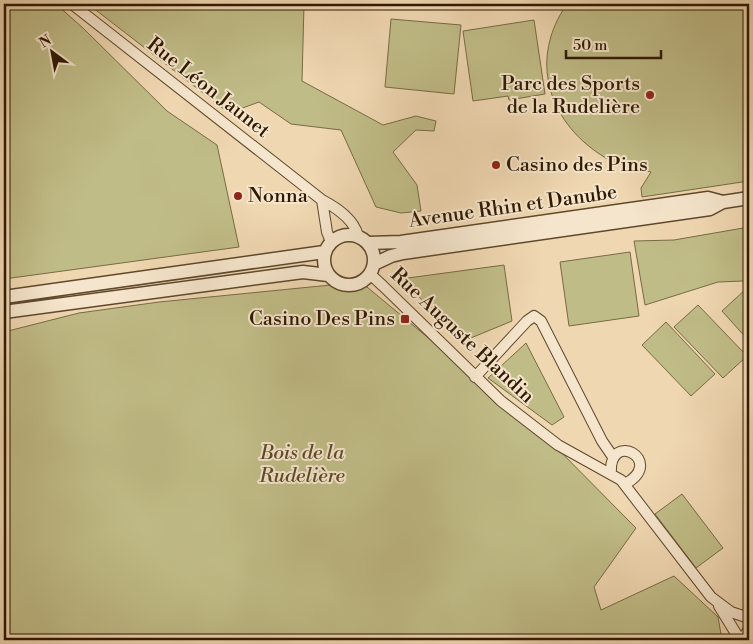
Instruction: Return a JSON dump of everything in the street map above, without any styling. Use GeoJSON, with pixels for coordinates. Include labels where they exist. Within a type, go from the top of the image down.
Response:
{"type":"FeatureCollection","features":[{"type":"Feature","properties":{"kind":"street","name":"Rue Léon Jaunet"},"geometry":{"type":"LineString","coordinates":[[72,4],[322,200],[333,206],[355,226],[363,239]]}},
{"type":"Feature","properties":{"kind":"street","name":"Avenue Rhin et Danube"},"geometry":{"type":"LineString","coordinates":[[363,239],[401,242],[708,198],[723,202]]}},
{"type":"Feature","properties":{"kind":"street","name":"Avenue Rhin et Danube"},"geometry":{"type":"LineString","coordinates":[[372,269],[390,256],[403,253],[710,209],[723,202],[749,198]]}},
{"type":"Feature","properties":{"kind":"street"},"geometry":{"type":"LineString","coordinates":[[4,297],[328,247],[341,235],[350,234],[363,239],[372,249],[372,269],[361,282],[352,285],[338,283],[328,275],[324,268],[323,260],[328,247],[322,200]]}},
{"type":"Feature","properties":{"kind":"street","name":"Rue Auguste Blandin"},"geometry":{"type":"LineString","coordinates":[[372,269],[384,286],[501,401],[558,446],[611,474],[625,484],[700,586],[719,605],[739,616],[749,618]]}},
{"type":"Feature","properties":{"kind":"street"},"geometry":{"type":"LineString","coordinates":[[4,312],[303,272],[328,275]]}},
{"type":"Feature","properties":{"kind":"street"},"geometry":{"type":"LineString","coordinates":[[475,377],[527,321],[532,318],[538,318],[602,441],[613,457]]}},
{"type":"Feature","properties":{"kind":"street"},"geometry":{"type":"LineString","coordinates":[[611,474],[610,463],[613,457],[619,452],[628,450],[634,453],[639,458],[641,465],[639,473],[633,480],[625,484]]}},
{"type":"Feature","properties":{"kind":"street"},"geometry":{"type":"LineString","coordinates":[[719,605],[741,640],[749,629]]}},
{"type":"Feature","properties":{"kind":"green space"},"geometry":{"type":"Polygon","coordinates":[[[12,4],[56,4],[167,111],[217,145],[239,247],[4,279],[4,17],[12,4]]]}},
{"type":"Feature","properties":{"kind":"green space"},"geometry":{"type":"Polygon","coordinates":[[[88,4],[304,4],[302,81],[383,125],[416,116],[436,121],[434,131],[416,130],[393,152],[417,185],[421,211],[401,213],[376,207],[341,130],[291,124],[259,102],[229,113],[88,4]]]}},
{"type":"Feature","properties":{"kind":"green space","name":"Parc des Sports de la Rudelière"},"geometry":{"type":"Polygon","coordinates":[[[567,4],[749,4],[749,181],[642,197],[641,188],[651,172],[612,161],[582,141],[556,106],[550,87],[547,66],[549,45],[555,25],[567,4]]]}},
{"type":"Feature","properties":{"kind":"green space"},"geometry":{"type":"Polygon","coordinates":[[[391,19],[461,25],[454,94],[385,87],[391,19]]]}},
{"type":"Feature","properties":{"kind":"green space"},"geometry":{"type":"Polygon","coordinates":[[[534,20],[545,94],[509,100],[508,96],[473,101],[463,31],[534,20]]]}},
{"type":"Feature","properties":{"kind":"green space"},"geometry":{"type":"Polygon","coordinates":[[[749,227],[749,277],[743,281],[718,282],[645,305],[634,241],[674,240],[749,227]]]}},
{"type":"Feature","properties":{"kind":"green space"},"geometry":{"type":"Polygon","coordinates":[[[630,252],[639,316],[569,326],[560,262],[630,252]]]}},
{"type":"Feature","properties":{"kind":"green space"},"geometry":{"type":"Polygon","coordinates":[[[504,265],[512,321],[466,340],[406,285],[408,278],[504,265]]]}},
{"type":"Feature","properties":{"kind":"green space","name":"Bois de la Rudelière"},"geometry":{"type":"Polygon","coordinates":[[[361,282],[538,429],[636,528],[594,587],[601,610],[674,576],[718,617],[722,640],[4,640],[4,332],[79,313],[159,302],[361,282]]]}},
{"type":"Feature","properties":{"kind":"green space"},"geometry":{"type":"Polygon","coordinates":[[[746,289],[749,293],[749,341],[722,311],[746,289]]]}},
{"type":"Feature","properties":{"kind":"green space"},"geometry":{"type":"Polygon","coordinates":[[[698,305],[747,356],[723,378],[674,327],[698,305]]]}},
{"type":"Feature","properties":{"kind":"green space"},"geometry":{"type":"Polygon","coordinates":[[[666,322],[715,374],[691,396],[642,345],[666,322]]]}},
{"type":"Feature","properties":{"kind":"green space"},"geometry":{"type":"Polygon","coordinates":[[[526,343],[564,417],[552,425],[488,378],[526,343]]]}},
{"type":"Feature","properties":{"kind":"green space"},"geometry":{"type":"Polygon","coordinates":[[[682,494],[723,548],[696,568],[655,514],[682,494]]]}},
{"type":"Feature","properties":{"kind":"place","name":"Parc des Sports de la Rudelière"},"geometry":{"type":"Point","coordinates":[650,95]}},
{"type":"Feature","properties":{"kind":"place","name":"Casino des Pins"},"geometry":{"type":"Point","coordinates":[496,165]}},
{"type":"Feature","properties":{"kind":"place","name":"Nonna"},"geometry":{"type":"Point","coordinates":[238,196]}},
{"type":"Feature","properties":{"kind":"place","name":"Casino Des Pins"},"geometry":{"type":"Point","coordinates":[405,319]}}]}
